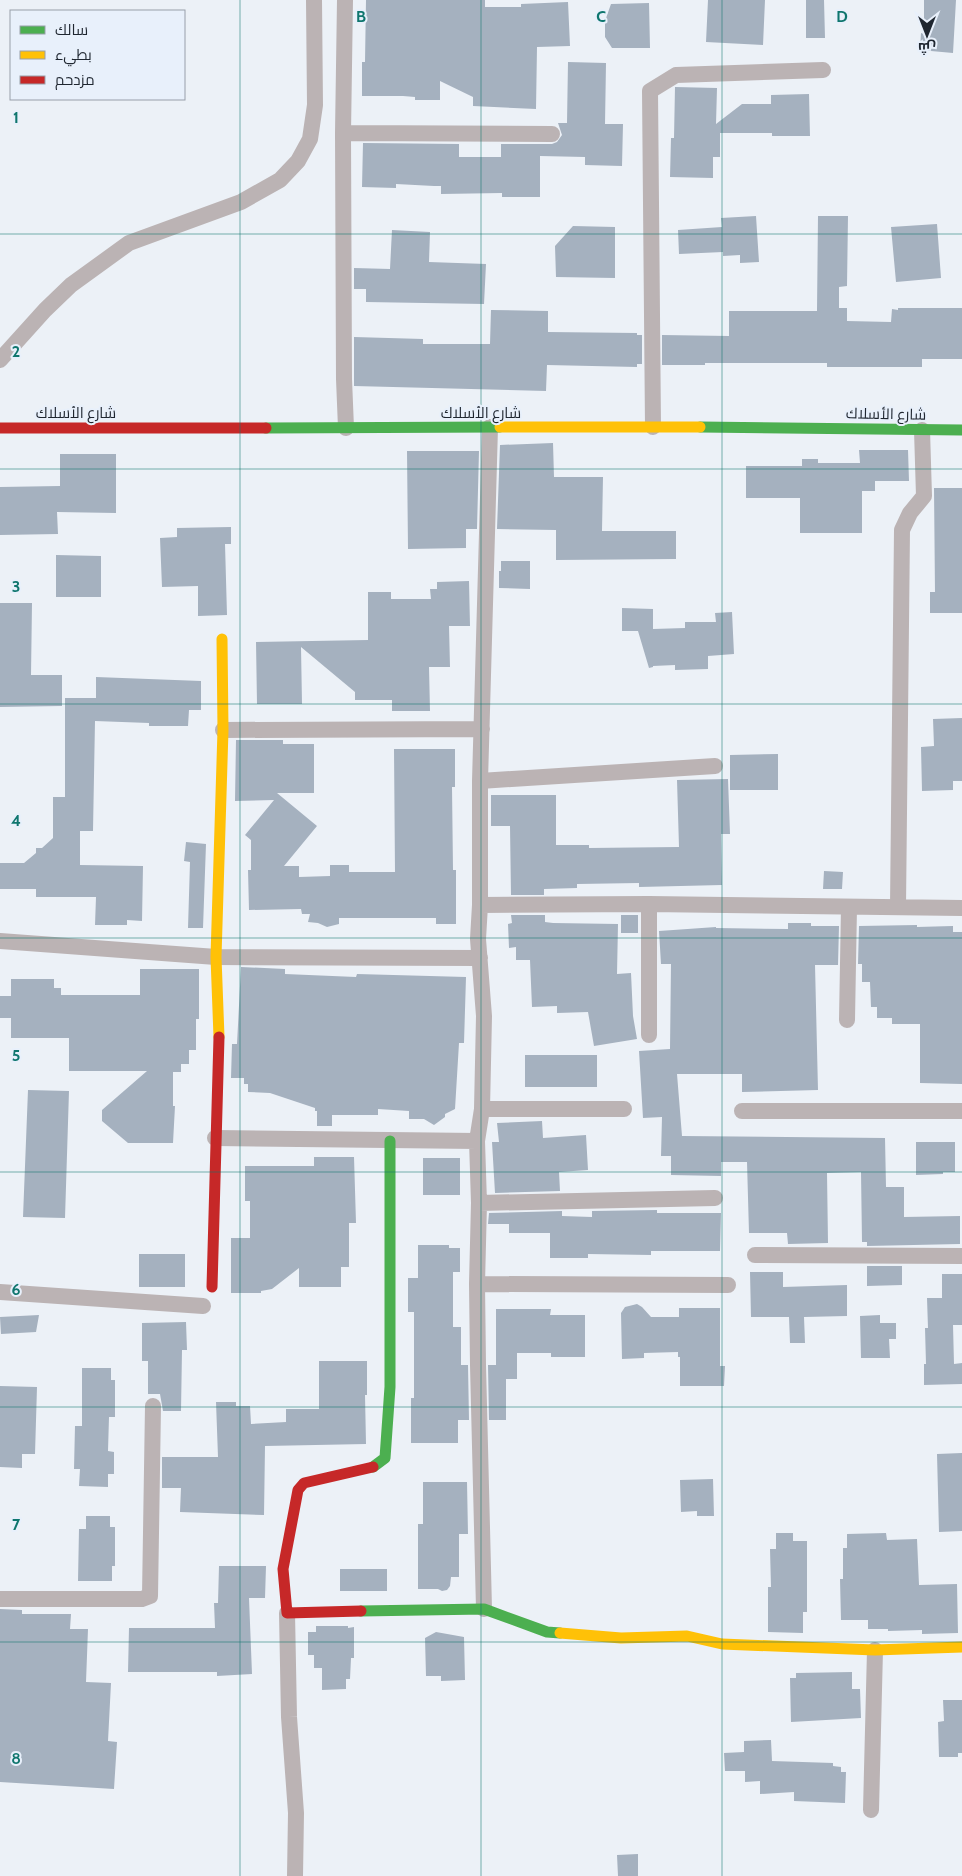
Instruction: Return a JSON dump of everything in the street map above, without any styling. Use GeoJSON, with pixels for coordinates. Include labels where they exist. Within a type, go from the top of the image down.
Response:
{"type":"FeatureCollection","features":[{"type":"Feature","properties":{"kind":"street"},"geometry":{"type":"LineString","coordinates":[[0,360],[45,310],[71,285],[129,243],[241,202],[280,180],[298,161],[310,139],[315,105],[314,0]]}},
{"type":"Feature","properties":{"kind":"street"},"geometry":{"type":"LineString","coordinates":[[345,0],[343,133],[344,379],[346,428]]}},
{"type":"Feature","properties":{"kind":"street"},"geometry":{"type":"LineString","coordinates":[[653,427],[650,91],[676,75],[823,70]]}},
{"type":"Feature","properties":{"kind":"street"},"geometry":{"type":"LineString","coordinates":[[343,133],[552,134]]}},
{"type":"Feature","properties":{"kind":"street"},"geometry":{"type":"LineString","coordinates":[[484,1609],[477,1284],[479,1203],[477,1141],[482,1108],[484,1016],[478,939],[480,905],[480,781],[490,427]]}},
{"type":"Feature","properties":{"kind":"street","name":"شارع الأسلاك"},"geometry":{"type":"LineString","coordinates":[[0,428],[653,427],[962,430]]}},
{"type":"Feature","properties":{"kind":"street"},"geometry":{"type":"LineString","coordinates":[[898,908],[902,530],[910,512],[924,496],[922,430]]}},
{"type":"Feature","properties":{"kind":"street"},"geometry":{"type":"LineString","coordinates":[[212,1287],[219,1031],[216,957],[222,730],[222,639]]}},
{"type":"Feature","properties":{"kind":"street"},"geometry":{"type":"LineString","coordinates":[[222,730],[482,729]]}},
{"type":"Feature","properties":{"kind":"street"},"geometry":{"type":"LineString","coordinates":[[480,781],[715,766]]}},
{"type":"Feature","properties":{"kind":"street"},"geometry":{"type":"LineString","coordinates":[[480,905],[648,904],[962,908]]}},
{"type":"Feature","properties":{"kind":"street"},"geometry":{"type":"LineString","coordinates":[[648,904],[649,1035]]}},
{"type":"Feature","properties":{"kind":"street"},"geometry":{"type":"LineString","coordinates":[[847,1020],[849,907]]}},
{"type":"Feature","properties":{"kind":"street"},"geometry":{"type":"LineString","coordinates":[[0,941],[216,957],[480,958]]}},
{"type":"Feature","properties":{"kind":"street"},"geometry":{"type":"LineString","coordinates":[[482,1108],[624,1109]]}},
{"type":"Feature","properties":{"kind":"street"},"geometry":{"type":"LineString","coordinates":[[742,1111],[962,1111]]}},
{"type":"Feature","properties":{"kind":"street"},"geometry":{"type":"LineString","coordinates":[[215,1138],[477,1141]]}},
{"type":"Feature","properties":{"kind":"street"},"geometry":{"type":"LineString","coordinates":[[295,1876],[296,1813],[289,1717],[287,1613],[283,1570],[298,1490],[304,1483],[372,1468],[385,1458],[390,1387],[390,1141]]}},
{"type":"Feature","properties":{"kind":"street"},"geometry":{"type":"LineString","coordinates":[[479,1203],[715,1198]]}},
{"type":"Feature","properties":{"kind":"street"},"geometry":{"type":"LineString","coordinates":[[755,1255],[962,1256]]}},
{"type":"Feature","properties":{"kind":"street"},"geometry":{"type":"LineString","coordinates":[[477,1284],[728,1285]]}},
{"type":"Feature","properties":{"kind":"street"},"geometry":{"type":"LineString","coordinates":[[0,1292],[203,1306]]}},
{"type":"Feature","properties":{"kind":"street"},"geometry":{"type":"LineString","coordinates":[[0,1599],[142,1599],[150,1596],[153,1406]]}},
{"type":"Feature","properties":{"kind":"street"},"geometry":{"type":"LineString","coordinates":[[287,1613],[484,1609],[547,1632],[621,1638],[686,1636],[722,1644],[875,1650],[962,1647]]}},
{"type":"Feature","properties":{"kind":"street"},"geometry":{"type":"LineString","coordinates":[[871,1810],[875,1650]]}},
{"type":"Feature","properties":{"kind":"building"},"geometry":{"type":"Polygon","coordinates":[[[366,0],[485,0],[485,7],[521,7],[521,4],[568,2],[570,46],[537,47],[536,109],[473,106],[473,97],[440,81],[440,100],[415,100],[415,97],[403,96],[362,96],[362,62],[365,62],[366,0]]]}},
{"type":"Feature","properties":{"kind":"building"},"geometry":{"type":"Polygon","coordinates":[[[708,0],[765,0],[763,45],[706,42],[708,0]]]}},
{"type":"Feature","properties":{"kind":"building"},"geometry":{"type":"Polygon","coordinates":[[[806,0],[824,0],[825,38],[806,38],[806,0]]]}},
{"type":"Feature","properties":{"kind":"building"},"geometry":{"type":"Polygon","coordinates":[[[924,0],[956,0],[953,53],[920,50],[921,33],[924,34],[924,0]]]}},
{"type":"Feature","properties":{"kind":"building"},"geometry":{"type":"Polygon","coordinates":[[[649,3],[650,48],[612,48],[605,37],[605,21],[611,4],[649,3]]]}},
{"type":"Feature","properties":{"kind":"building"},"geometry":{"type":"Polygon","coordinates":[[[568,62],[606,63],[605,124],[623,124],[622,166],[585,165],[585,157],[540,156],[540,197],[502,197],[502,193],[441,194],[441,186],[396,184],[396,188],[362,187],[363,143],[459,144],[459,157],[501,157],[501,144],[552,144],[557,142],[562,135],[558,123],[567,123],[568,62]]]}},
{"type":"Feature","properties":{"kind":"building"},"geometry":{"type":"Polygon","coordinates":[[[675,87],[717,88],[716,124],[742,104],[771,104],[771,95],[809,94],[810,136],[772,136],[772,133],[720,133],[720,157],[713,157],[713,178],[670,177],[671,138],[674,138],[675,87]]]}},
{"type":"Feature","properties":{"kind":"building"},"geometry":{"type":"Polygon","coordinates":[[[756,216],[759,262],[740,263],[740,255],[723,256],[723,252],[679,254],[678,230],[722,227],[721,218],[756,216]]]}},
{"type":"Feature","properties":{"kind":"building"},"geometry":{"type":"Polygon","coordinates":[[[818,216],[848,216],[847,286],[839,287],[839,308],[847,308],[847,321],[891,322],[892,309],[898,310],[898,308],[962,308],[962,359],[922,359],[922,367],[827,367],[827,363],[662,365],[662,335],[729,336],[729,311],[817,311],[818,216]]]}},
{"type":"Feature","properties":{"kind":"building"},"geometry":{"type":"Polygon","coordinates":[[[937,224],[941,278],[896,282],[891,227],[937,224]]]}},
{"type":"Feature","properties":{"kind":"building"},"geometry":{"type":"Polygon","coordinates":[[[573,226],[615,227],[615,278],[556,277],[555,246],[573,226]]]}},
{"type":"Feature","properties":{"kind":"building"},"geometry":{"type":"Polygon","coordinates":[[[392,230],[430,232],[429,262],[486,264],[484,304],[366,302],[366,289],[354,289],[354,268],[390,269],[392,230]]]}},
{"type":"Feature","properties":{"kind":"building"},"geometry":{"type":"Polygon","coordinates":[[[491,310],[548,311],[548,332],[637,333],[637,335],[642,335],[642,364],[637,364],[637,367],[547,365],[546,391],[354,386],[354,337],[423,339],[423,344],[490,344],[491,310]]]}},
{"type":"Feature","properties":{"kind":"building"},"geometry":{"type":"Polygon","coordinates":[[[553,443],[554,477],[603,477],[602,531],[676,531],[676,559],[556,560],[556,530],[497,529],[500,445],[553,443]]]}},
{"type":"Feature","properties":{"kind":"building"},"geometry":{"type":"Polygon","coordinates":[[[859,450],[908,450],[909,481],[875,481],[875,491],[862,491],[862,533],[800,533],[800,498],[746,498],[746,466],[802,466],[802,459],[818,459],[818,463],[860,463],[859,450]]]}},
{"type":"Feature","properties":{"kind":"building"},"geometry":{"type":"Polygon","coordinates":[[[407,451],[479,451],[477,529],[466,529],[466,548],[408,549],[407,451]]]}},
{"type":"Feature","properties":{"kind":"building"},"geometry":{"type":"Polygon","coordinates":[[[60,454],[116,454],[116,513],[57,512],[58,534],[0,535],[0,487],[60,486],[60,454]]]}},
{"type":"Feature","properties":{"kind":"building"},"geometry":{"type":"Polygon","coordinates":[[[934,488],[962,488],[962,613],[930,613],[930,592],[935,592],[934,488]]]}},
{"type":"Feature","properties":{"kind":"building"},"geometry":{"type":"Polygon","coordinates":[[[231,527],[231,544],[225,544],[227,615],[198,616],[198,586],[162,587],[160,538],[177,537],[177,528],[231,527]]]}},
{"type":"Feature","properties":{"kind":"building"},"geometry":{"type":"Polygon","coordinates":[[[56,555],[101,556],[101,597],[56,597],[56,555]]]}},
{"type":"Feature","properties":{"kind":"building"},"geometry":{"type":"Polygon","coordinates":[[[501,561],[530,561],[530,589],[499,588],[501,561]]]}},
{"type":"Feature","properties":{"kind":"building"},"geometry":{"type":"Polygon","coordinates":[[[469,581],[470,626],[449,626],[450,667],[429,667],[430,711],[392,711],[392,700],[355,700],[355,692],[301,647],[302,704],[257,704],[256,642],[368,640],[368,592],[391,592],[391,599],[431,599],[430,589],[437,589],[437,582],[469,581]]]}},
{"type":"Feature","properties":{"kind":"building"},"geometry":{"type":"Polygon","coordinates":[[[0,603],[32,603],[31,675],[62,675],[62,706],[0,707],[0,603]]]}},
{"type":"Feature","properties":{"kind":"building"},"geometry":{"type":"Polygon","coordinates":[[[622,608],[653,609],[653,629],[685,628],[685,622],[716,622],[715,613],[732,612],[734,654],[708,656],[708,669],[675,670],[675,665],[653,666],[649,668],[638,631],[622,631],[622,608]]]}},
{"type":"Feature","properties":{"kind":"building"},"geometry":{"type":"Polygon","coordinates":[[[96,677],[201,681],[201,710],[189,710],[188,726],[149,726],[149,723],[95,721],[93,831],[80,831],[80,865],[143,866],[142,921],[127,920],[127,925],[95,925],[96,897],[36,897],[36,889],[0,889],[0,863],[24,863],[36,853],[36,848],[42,848],[53,838],[53,797],[65,797],[65,698],[96,698],[96,677]]]}},
{"type":"Feature","properties":{"kind":"building"},"geometry":{"type":"Polygon","coordinates":[[[962,718],[962,781],[953,781],[953,790],[922,791],[921,747],[934,746],[933,719],[962,718]]]}},
{"type":"Feature","properties":{"kind":"building"},"geometry":{"type":"Polygon","coordinates":[[[236,740],[283,740],[283,744],[314,744],[314,793],[277,793],[317,826],[284,866],[299,866],[299,877],[330,876],[330,865],[349,865],[349,872],[395,872],[394,749],[455,749],[455,787],[452,787],[453,870],[456,870],[456,924],[436,924],[436,918],[339,918],[339,924],[327,927],[318,923],[308,922],[310,914],[302,914],[301,909],[249,910],[248,870],[251,870],[251,840],[245,835],[274,800],[235,801],[236,740]]]}},
{"type":"Feature","properties":{"kind":"building"},"geometry":{"type":"Polygon","coordinates":[[[778,754],[778,790],[730,790],[730,755],[778,754]]]}},
{"type":"Feature","properties":{"kind":"building"},"geometry":{"type":"Polygon","coordinates":[[[728,779],[730,834],[721,834],[722,885],[639,887],[639,883],[577,884],[577,888],[544,889],[544,895],[511,895],[510,826],[491,826],[491,795],[556,795],[556,845],[589,845],[589,848],[679,847],[677,780],[728,779]]]}},
{"type":"Feature","properties":{"kind":"building"},"geometry":{"type":"Polygon","coordinates":[[[186,842],[206,844],[203,928],[188,928],[190,862],[184,861],[186,842]]]}},
{"type":"Feature","properties":{"kind":"building"},"geometry":{"type":"Polygon","coordinates":[[[824,871],[843,872],[842,889],[823,889],[824,871]]]}},
{"type":"Feature","properties":{"kind":"building"},"geometry":{"type":"Polygon","coordinates":[[[511,915],[545,915],[545,922],[553,923],[618,924],[617,974],[631,973],[633,1016],[637,1039],[594,1046],[588,1012],[557,1013],[557,1006],[532,1007],[530,960],[516,960],[516,947],[509,948],[508,924],[512,923],[511,915]]]}},
{"type":"Feature","properties":{"kind":"building"},"geometry":{"type":"Polygon","coordinates":[[[621,915],[638,915],[638,933],[621,933],[621,915]]]}},
{"type":"Feature","properties":{"kind":"building"},"geometry":{"type":"Polygon","coordinates":[[[788,923],[811,923],[811,926],[839,926],[838,965],[815,965],[818,1090],[742,1092],[742,1074],[677,1074],[682,1136],[885,1138],[886,1187],[904,1187],[904,1217],[960,1216],[960,1244],[867,1246],[867,1242],[862,1242],[861,1172],[827,1173],[828,1243],[788,1244],[787,1233],[749,1233],[747,1162],[721,1162],[721,1176],[671,1175],[671,1156],[661,1156],[662,1117],[643,1118],[639,1051],[670,1049],[671,964],[661,964],[659,931],[716,927],[788,929],[788,923]]]}},
{"type":"Feature","properties":{"kind":"building"},"geometry":{"type":"Polygon","coordinates":[[[917,925],[917,927],[953,926],[953,932],[962,932],[962,1084],[920,1083],[920,1024],[892,1024],[892,1018],[877,1018],[877,1007],[871,1007],[870,982],[862,982],[862,964],[858,964],[859,926],[917,925]]]}},
{"type":"Feature","properties":{"kind":"building"},"geometry":{"type":"Polygon","coordinates":[[[241,967],[285,969],[285,974],[356,977],[357,974],[466,977],[464,1043],[459,1043],[455,1109],[445,1114],[445,1117],[434,1125],[424,1119],[409,1119],[409,1111],[378,1109],[378,1115],[332,1115],[332,1126],[317,1126],[317,1111],[315,1111],[315,1108],[270,1093],[248,1092],[248,1084],[244,1084],[244,1078],[231,1078],[232,1044],[237,1044],[241,967]]]}},
{"type":"Feature","properties":{"kind":"building"},"geometry":{"type":"Polygon","coordinates":[[[140,969],[199,969],[199,1019],[196,1019],[196,1050],[189,1050],[189,1064],[181,1064],[181,1072],[173,1072],[173,1106],[175,1106],[173,1143],[128,1143],[102,1121],[102,1110],[147,1071],[69,1071],[69,1038],[11,1038],[11,1018],[0,1018],[0,996],[11,996],[11,979],[54,979],[54,988],[61,988],[61,995],[140,995],[140,969]]]}},
{"type":"Feature","properties":{"kind":"building"},"geometry":{"type":"Polygon","coordinates":[[[525,1055],[597,1055],[597,1087],[525,1087],[525,1055]]]}},
{"type":"Feature","properties":{"kind":"building"},"geometry":{"type":"Polygon","coordinates":[[[28,1090],[69,1091],[65,1218],[23,1217],[28,1090]]]}},
{"type":"Feature","properties":{"kind":"building"},"geometry":{"type":"Polygon","coordinates":[[[542,1121],[543,1138],[586,1135],[588,1170],[559,1172],[560,1191],[495,1193],[492,1142],[499,1142],[497,1123],[542,1121]]]}},
{"type":"Feature","properties":{"kind":"building"},"geometry":{"type":"Polygon","coordinates":[[[916,1142],[955,1142],[955,1172],[916,1175],[916,1142]]]}},
{"type":"Feature","properties":{"kind":"building"},"geometry":{"type":"Polygon","coordinates":[[[314,1157],[354,1157],[356,1223],[349,1223],[349,1267],[341,1267],[341,1287],[299,1287],[299,1268],[272,1289],[261,1291],[261,1293],[231,1293],[231,1238],[250,1238],[250,1201],[245,1201],[245,1166],[314,1166],[314,1157]]]}},
{"type":"Feature","properties":{"kind":"building"},"geometry":{"type":"Polygon","coordinates":[[[423,1158],[460,1158],[460,1195],[423,1195],[423,1158]]]}},
{"type":"Feature","properties":{"kind":"building"},"geometry":{"type":"Polygon","coordinates":[[[657,1210],[657,1213],[721,1213],[720,1251],[651,1251],[651,1255],[588,1254],[588,1258],[550,1258],[550,1233],[509,1233],[509,1224],[488,1224],[489,1213],[562,1211],[562,1216],[592,1217],[592,1211],[657,1210]]]}},
{"type":"Feature","properties":{"kind":"building"},"geometry":{"type":"Polygon","coordinates":[[[418,1245],[449,1245],[449,1248],[460,1248],[460,1272],[453,1272],[453,1327],[461,1327],[461,1365],[468,1365],[469,1420],[458,1420],[458,1443],[411,1443],[411,1398],[414,1398],[414,1312],[408,1312],[408,1278],[418,1278],[418,1245]]]}},
{"type":"Feature","properties":{"kind":"building"},"geometry":{"type":"Polygon","coordinates":[[[139,1254],[185,1254],[185,1287],[139,1287],[139,1254]]]}},
{"type":"Feature","properties":{"kind":"building"},"geometry":{"type":"Polygon","coordinates":[[[867,1266],[902,1266],[902,1285],[867,1286],[867,1266]]]}},
{"type":"Feature","properties":{"kind":"building"},"geometry":{"type":"Polygon","coordinates":[[[750,1272],[783,1272],[783,1287],[847,1285],[847,1316],[804,1317],[805,1343],[790,1343],[789,1317],[751,1317],[750,1272]]]}},
{"type":"Feature","properties":{"kind":"building"},"geometry":{"type":"Polygon","coordinates":[[[942,1274],[962,1274],[962,1325],[953,1325],[954,1364],[962,1363],[962,1384],[924,1385],[924,1364],[926,1364],[925,1328],[928,1328],[927,1298],[942,1298],[942,1274]]]}},
{"type":"Feature","properties":{"kind":"building"},"geometry":{"type":"Polygon","coordinates":[[[637,1304],[651,1317],[679,1317],[679,1308],[720,1308],[720,1366],[725,1366],[724,1386],[680,1386],[680,1357],[678,1357],[678,1352],[644,1353],[644,1358],[622,1359],[621,1313],[625,1307],[637,1304]]]}},
{"type":"Feature","properties":{"kind":"building"},"geometry":{"type":"Polygon","coordinates":[[[496,1309],[551,1309],[550,1315],[585,1315],[585,1357],[551,1357],[551,1353],[517,1353],[517,1379],[506,1379],[506,1420],[489,1420],[488,1365],[496,1365],[496,1309]]]}},
{"type":"Feature","properties":{"kind":"building"},"geometry":{"type":"Polygon","coordinates":[[[39,1315],[36,1332],[1,1334],[0,1317],[39,1315]]]}},
{"type":"Feature","properties":{"kind":"building"},"geometry":{"type":"Polygon","coordinates":[[[880,1315],[880,1323],[896,1323],[896,1339],[889,1339],[890,1358],[861,1358],[860,1316],[880,1315]]]}},
{"type":"Feature","properties":{"kind":"building"},"geometry":{"type":"Polygon","coordinates":[[[186,1322],[187,1350],[182,1350],[181,1411],[163,1411],[160,1394],[148,1394],[148,1361],[142,1361],[142,1323],[186,1322]]]}},
{"type":"Feature","properties":{"kind":"building"},"geometry":{"type":"Polygon","coordinates":[[[319,1361],[367,1361],[367,1395],[365,1395],[366,1444],[265,1446],[264,1515],[180,1512],[181,1488],[162,1488],[162,1457],[218,1457],[216,1402],[236,1402],[236,1406],[250,1406],[251,1424],[286,1422],[286,1409],[319,1409],[319,1361]]]}},
{"type":"Feature","properties":{"kind":"building"},"geometry":{"type":"Polygon","coordinates":[[[82,1368],[111,1368],[111,1380],[115,1380],[115,1417],[109,1417],[108,1451],[114,1452],[114,1474],[108,1474],[108,1487],[79,1486],[80,1469],[74,1469],[75,1426],[82,1426],[82,1368]]]}},
{"type":"Feature","properties":{"kind":"building"},"geometry":{"type":"Polygon","coordinates":[[[0,1386],[37,1387],[35,1454],[22,1454],[22,1468],[0,1467],[0,1386]]]}},
{"type":"Feature","properties":{"kind":"building"},"geometry":{"type":"Polygon","coordinates":[[[962,1453],[962,1531],[939,1532],[937,1454],[962,1453]]]}},
{"type":"Feature","properties":{"kind":"building"},"geometry":{"type":"Polygon","coordinates":[[[713,1479],[714,1516],[697,1516],[697,1511],[681,1512],[680,1480],[713,1479]]]}},
{"type":"Feature","properties":{"kind":"building"},"geometry":{"type":"Polygon","coordinates":[[[423,1482],[467,1482],[468,1534],[459,1534],[459,1577],[451,1577],[450,1586],[447,1590],[442,1591],[438,1589],[418,1589],[418,1524],[423,1524],[423,1482]]]}},
{"type":"Feature","properties":{"kind":"building"},"geometry":{"type":"Polygon","coordinates":[[[86,1516],[110,1516],[110,1527],[115,1527],[115,1566],[112,1566],[112,1581],[78,1581],[79,1529],[86,1529],[86,1516]]]}},
{"type":"Feature","properties":{"kind":"building"},"geometry":{"type":"Polygon","coordinates":[[[776,1533],[793,1533],[793,1541],[807,1541],[807,1612],[803,1612],[803,1633],[768,1632],[768,1587],[771,1587],[770,1549],[776,1549],[776,1533]]]}},
{"type":"Feature","properties":{"kind":"building"},"geometry":{"type":"Polygon","coordinates":[[[886,1533],[887,1540],[917,1539],[919,1585],[957,1584],[958,1633],[922,1634],[922,1630],[888,1631],[888,1629],[868,1629],[868,1620],[841,1620],[840,1579],[843,1579],[843,1548],[847,1548],[847,1534],[886,1533]]]}},
{"type":"Feature","properties":{"kind":"building"},"geometry":{"type":"Polygon","coordinates":[[[219,1566],[266,1566],[265,1598],[249,1598],[252,1674],[217,1676],[217,1672],[128,1672],[129,1628],[215,1628],[214,1603],[218,1603],[219,1566]]]}},
{"type":"Feature","properties":{"kind":"building"},"geometry":{"type":"Polygon","coordinates":[[[340,1569],[387,1569],[387,1591],[340,1591],[340,1569]]]}},
{"type":"Feature","properties":{"kind":"building"},"geometry":{"type":"Polygon","coordinates":[[[0,1609],[22,1610],[22,1614],[71,1614],[70,1629],[88,1629],[86,1682],[111,1683],[108,1741],[117,1742],[114,1789],[0,1782],[0,1609]]]}},
{"type":"Feature","properties":{"kind":"building"},"geometry":{"type":"Polygon","coordinates":[[[316,1626],[354,1627],[354,1658],[351,1658],[350,1679],[346,1679],[346,1689],[322,1690],[322,1668],[314,1668],[314,1655],[308,1655],[308,1632],[316,1632],[316,1626]]]}},
{"type":"Feature","properties":{"kind":"building"},"geometry":{"type":"Polygon","coordinates":[[[436,1632],[464,1637],[465,1680],[441,1681],[441,1676],[426,1676],[425,1638],[436,1632]]]}},
{"type":"Feature","properties":{"kind":"building"},"geometry":{"type":"Polygon","coordinates":[[[852,1672],[852,1689],[860,1689],[861,1718],[791,1722],[790,1678],[796,1678],[796,1673],[852,1672]]]}},
{"type":"Feature","properties":{"kind":"building"},"geometry":{"type":"Polygon","coordinates":[[[943,1700],[962,1700],[962,1753],[958,1753],[958,1757],[939,1757],[938,1722],[944,1721],[943,1700]]]}},
{"type":"Feature","properties":{"kind":"building"},"geometry":{"type":"Polygon","coordinates":[[[771,1740],[772,1761],[833,1763],[833,1766],[841,1767],[841,1772],[846,1772],[845,1803],[794,1801],[794,1792],[760,1794],[760,1781],[745,1782],[745,1771],[725,1771],[724,1753],[744,1752],[744,1741],[771,1740]]]}},
{"type":"Feature","properties":{"kind":"building"},"geometry":{"type":"Polygon","coordinates":[[[638,1854],[638,1876],[618,1876],[617,1855],[638,1854]]]}},
{"type":"Feature","properties":{"kind":"traffic: fast"},"geometry":{"type":"LineString","coordinates":[[266,428],[500,427]]}},
{"type":"Feature","properties":{"kind":"traffic: fast"},"geometry":{"type":"LineString","coordinates":[[700,427],[962,430]]}},
{"type":"Feature","properties":{"kind":"traffic: fast"},"geometry":{"type":"LineString","coordinates":[[373,1467],[385,1458],[390,1387],[390,1141]]}},
{"type":"Feature","properties":{"kind":"traffic: fast"},"geometry":{"type":"LineString","coordinates":[[361,1611],[484,1609],[547,1632],[560,1633]]}},
{"type":"Feature","properties":{"kind":"traffic: slow"},"geometry":{"type":"LineString","coordinates":[[500,427],[700,427]]}},
{"type":"Feature","properties":{"kind":"traffic: slow"},"geometry":{"type":"LineString","coordinates":[[219,1037],[216,957],[223,730],[222,639]]}},
{"type":"Feature","properties":{"kind":"traffic: slow"},"geometry":{"type":"LineString","coordinates":[[560,1633],[621,1638],[687,1636],[722,1644],[875,1650],[962,1647]]}},
{"type":"Feature","properties":{"kind":"traffic: jam"},"geometry":{"type":"LineString","coordinates":[[0,428],[266,428]]}},
{"type":"Feature","properties":{"kind":"traffic: jam"},"geometry":{"type":"LineString","coordinates":[[212,1287],[219,1037]]}},
{"type":"Feature","properties":{"kind":"traffic: jam"},"geometry":{"type":"LineString","coordinates":[[361,1611],[287,1613],[283,1569],[298,1490],[304,1483],[373,1467]]}}]}
